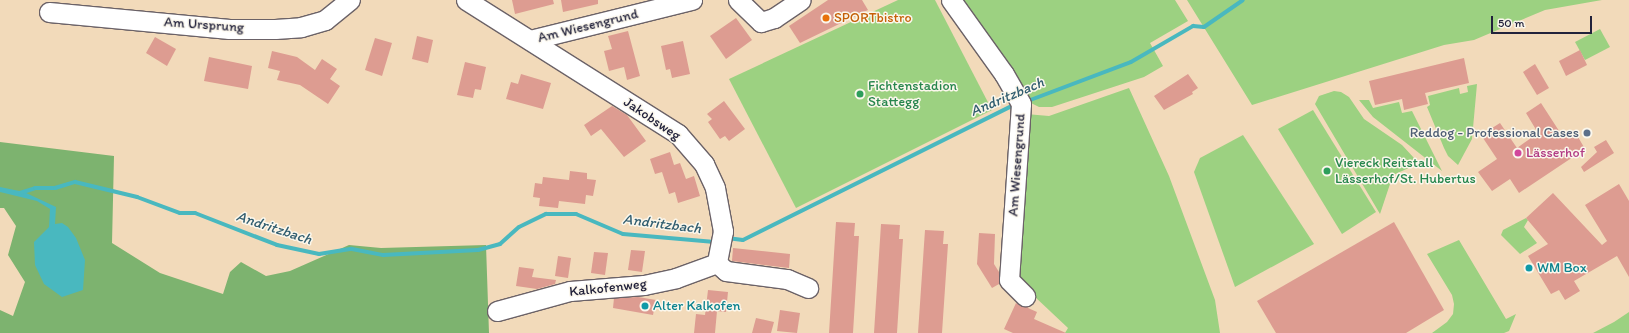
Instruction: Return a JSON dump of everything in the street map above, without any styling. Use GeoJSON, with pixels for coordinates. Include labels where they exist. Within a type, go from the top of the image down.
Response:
{"type":"FeatureCollection","features":[{"type":"Feature","properties":{"kind":"street","name":"Am Ursprung"},"geometry":{"type":"LineString","coordinates":[[49,12],[229,29],[275,29],[301,27],[325,20],[349,0]]}},
{"type":"Feature","properties":{"kind":"street","name":"Jakobsweg"},"geometry":{"type":"LineString","coordinates":[[466,0],[678,134],[704,164],[715,188],[723,230],[719,256]]}},
{"type":"Feature","properties":{"kind":"street","name":"Am Wiesengrund"},"geometry":{"type":"LineString","coordinates":[[530,40],[692,0]]}},
{"type":"Feature","properties":{"kind":"street"},"geometry":{"type":"LineString","coordinates":[[738,0],[761,22],[774,18],[801,0]]}},
{"type":"Feature","properties":{"kind":"street","name":"Am Wiesengrund"},"geometry":{"type":"LineString","coordinates":[[951,0],[1004,74],[1021,104],[1009,280],[1025,296]]}},
{"type":"Feature","properties":{"kind":"street"},"geometry":{"type":"LineString","coordinates":[[719,256],[726,270],[787,279],[808,288]]}},
{"type":"Feature","properties":{"kind":"street","name":"Kalkofenweg"},"geometry":{"type":"LineString","coordinates":[[497,311],[570,291],[644,285],[676,278],[719,256]]}},
{"type":"Feature","properties":{"kind":"green space","name":"Fichtenstadion Stattegg"},"geometry":{"type":"Polygon","coordinates":[[[898,0],[935,0],[992,110],[796,208],[729,79],[898,0]]]}},
{"type":"Feature","properties":{"kind":"green space"},"geometry":{"type":"Polygon","coordinates":[[[954,0],[1175,0],[1188,21],[1150,43],[1163,66],[1144,77],[1052,107],[1039,107],[1023,99],[954,0]]]}},
{"type":"Feature","properties":{"kind":"green space"},"geometry":{"type":"Polygon","coordinates":[[[1187,0],[1602,0],[1545,10],[1474,40],[1444,45],[1252,105],[1187,0]]]}},
{"type":"Feature","properties":{"kind":"green space"},"geometry":{"type":"Polygon","coordinates":[[[1600,29],[1610,47],[1585,60],[1575,42],[1600,29]]]}},
{"type":"Feature","properties":{"kind":"green space"},"geometry":{"type":"Polygon","coordinates":[[[1477,84],[1472,139],[1458,165],[1448,156],[1444,148],[1427,107],[1430,105],[1428,96],[1459,88],[1460,94],[1468,92],[1467,86],[1477,84]]]}},
{"type":"Feature","properties":{"kind":"green space"},"geometry":{"type":"Polygon","coordinates":[[[1129,88],[1169,176],[1215,300],[1220,333],[1065,333],[1068,328],[1017,280],[1026,114],[1049,116],[1129,88]]]}},
{"type":"Feature","properties":{"kind":"green space"},"geometry":{"type":"Polygon","coordinates":[[[1334,91],[1341,92],[1349,97],[1364,119],[1402,145],[1414,158],[1411,167],[1393,175],[1380,214],[1315,104],[1319,96],[1334,91]]]}},
{"type":"Feature","properties":{"kind":"green space"},"geometry":{"type":"Polygon","coordinates":[[[1359,100],[1369,100],[1373,108],[1399,102],[1402,113],[1412,111],[1442,171],[1373,117],[1359,100]]]}},
{"type":"Feature","properties":{"kind":"green space","name":"Viereck Reitstall Lässerhof/St. Hubertus"},"geometry":{"type":"Polygon","coordinates":[[[1313,110],[1376,212],[1342,234],[1278,129],[1313,110]]]}},
{"type":"Feature","properties":{"kind":"green space"},"geometry":{"type":"Polygon","coordinates":[[[1243,135],[1314,244],[1235,287],[1194,172],[1200,158],[1243,135]]]}},
{"type":"Feature","properties":{"kind":"green space"},"geometry":{"type":"Polygon","coordinates":[[[0,142],[114,156],[112,243],[160,273],[223,294],[230,272],[241,262],[266,276],[290,271],[349,245],[381,248],[486,245],[489,333],[0,333],[0,310],[13,316],[25,282],[8,255],[16,226],[4,208],[0,208],[0,142]]]}},
{"type":"Feature","properties":{"kind":"green space"},"geometry":{"type":"Polygon","coordinates":[[[1526,218],[1528,220],[1524,227],[1537,243],[1520,254],[1501,235],[1503,230],[1526,218]]]}},
{"type":"Feature","properties":{"kind":"green space"},"geometry":{"type":"Polygon","coordinates":[[[1459,240],[1506,319],[1516,314],[1509,331],[1504,333],[1432,333],[1447,322],[1453,314],[1454,304],[1452,295],[1427,254],[1459,240]]]}},
{"type":"Feature","properties":{"kind":"green space"},"geometry":{"type":"Polygon","coordinates":[[[1629,312],[1629,333],[1593,333],[1614,322],[1629,312]]]}},
{"type":"Feature","properties":{"kind":"water"},"geometry":{"type":"Polygon","coordinates":[[[0,187],[24,192],[56,207],[55,224],[62,223],[68,227],[76,238],[85,260],[83,290],[62,297],[44,284],[35,265],[34,242],[49,227],[50,209],[37,201],[0,192],[0,187]]]}},
{"type":"Feature","properties":{"kind":"building"},"geometry":{"type":"Polygon","coordinates":[[[512,0],[553,0],[554,4],[515,14],[512,0]]]}},
{"type":"Feature","properties":{"kind":"building"},"geometry":{"type":"Polygon","coordinates":[[[561,0],[598,0],[598,4],[563,12],[561,0]]]}},
{"type":"Feature","properties":{"kind":"building","name":"SPORTbistro"},"geometry":{"type":"Polygon","coordinates":[[[828,0],[862,0],[868,10],[800,43],[789,26],[828,0]]]}},
{"type":"Feature","properties":{"kind":"building"},"geometry":{"type":"Polygon","coordinates":[[[736,18],[752,40],[726,59],[710,36],[736,18]]]}},
{"type":"Feature","properties":{"kind":"building"},"geometry":{"type":"Polygon","coordinates":[[[628,31],[640,76],[627,80],[624,67],[609,71],[604,51],[612,49],[608,36],[628,31]]]}},
{"type":"Feature","properties":{"kind":"building"},"geometry":{"type":"Polygon","coordinates":[[[417,36],[433,40],[428,63],[412,59],[417,36]]]}},
{"type":"Feature","properties":{"kind":"building"},"geometry":{"type":"Polygon","coordinates":[[[155,37],[176,49],[167,66],[146,53],[155,37]]]}},
{"type":"Feature","properties":{"kind":"building"},"geometry":{"type":"Polygon","coordinates":[[[375,38],[392,43],[382,76],[365,70],[375,38]]]}},
{"type":"Feature","properties":{"kind":"building"},"geometry":{"type":"Polygon","coordinates":[[[683,41],[690,74],[672,78],[670,69],[666,70],[661,46],[683,41]]]}},
{"type":"Feature","properties":{"kind":"building"},"geometry":{"type":"Polygon","coordinates":[[[1580,50],[1587,65],[1566,76],[1559,61],[1580,50]]]}},
{"type":"Feature","properties":{"kind":"building"},"geometry":{"type":"Polygon","coordinates":[[[272,51],[297,57],[315,70],[322,59],[337,69],[330,79],[340,86],[328,104],[300,85],[277,80],[280,71],[268,68],[272,51]]]}},
{"type":"Feature","properties":{"kind":"building"},"geometry":{"type":"Polygon","coordinates":[[[209,57],[252,66],[248,89],[204,81],[209,57]]]}},
{"type":"Feature","properties":{"kind":"building"},"geometry":{"type":"Polygon","coordinates":[[[1464,58],[1469,83],[1425,93],[1428,104],[1404,110],[1402,99],[1375,105],[1369,81],[1464,58]]]}},
{"type":"Feature","properties":{"kind":"building"},"geometry":{"type":"Polygon","coordinates":[[[465,62],[486,67],[481,90],[475,89],[473,98],[457,95],[465,62]]]}},
{"type":"Feature","properties":{"kind":"building"},"geometry":{"type":"Polygon","coordinates":[[[1535,64],[1549,88],[1537,95],[1523,72],[1535,64]]]}},
{"type":"Feature","properties":{"kind":"building"},"geometry":{"type":"Polygon","coordinates":[[[521,74],[551,83],[543,109],[506,99],[511,82],[518,84],[521,74]]]}},
{"type":"Feature","properties":{"kind":"building"},"geometry":{"type":"Polygon","coordinates":[[[1188,74],[1198,88],[1192,92],[1193,94],[1164,110],[1154,96],[1188,74]]]}},
{"type":"Feature","properties":{"kind":"building"},"geometry":{"type":"Polygon","coordinates":[[[724,101],[745,129],[729,141],[725,136],[720,139],[708,122],[712,119],[707,114],[724,101]]]}},
{"type":"Feature","properties":{"kind":"building","name":"Lässerhof"},"geometry":{"type":"Polygon","coordinates":[[[1541,103],[1563,137],[1574,130],[1585,149],[1519,193],[1510,179],[1492,191],[1478,172],[1497,159],[1481,135],[1500,123],[1517,148],[1538,133],[1526,113],[1541,103]]]}},
{"type":"Feature","properties":{"kind":"building"},"geometry":{"type":"Polygon","coordinates":[[[612,106],[627,115],[646,141],[624,157],[601,129],[591,136],[584,125],[612,106]]]}},
{"type":"Feature","properties":{"kind":"building"},"geometry":{"type":"Polygon","coordinates":[[[1606,140],[1614,153],[1584,172],[1581,167],[1597,152],[1594,147],[1606,140]]]}},
{"type":"Feature","properties":{"kind":"building"},"geometry":{"type":"Polygon","coordinates":[[[670,152],[674,165],[680,163],[686,179],[694,176],[700,196],[678,203],[675,192],[669,194],[662,172],[655,174],[650,159],[670,152]]]}},
{"type":"Feature","properties":{"kind":"building"},"geometry":{"type":"Polygon","coordinates":[[[570,171],[587,173],[587,179],[596,180],[593,196],[586,195],[585,204],[559,201],[558,208],[539,206],[540,198],[533,197],[535,183],[542,184],[543,177],[569,180],[570,171]]]}},
{"type":"Feature","properties":{"kind":"building"},"geometry":{"type":"Polygon","coordinates":[[[1619,184],[1629,201],[1629,277],[1617,256],[1574,281],[1580,291],[1565,300],[1559,290],[1551,294],[1528,256],[1548,244],[1526,218],[1553,193],[1602,245],[1607,241],[1585,205],[1619,184]]]}},
{"type":"Feature","properties":{"kind":"building"},"geometry":{"type":"Polygon","coordinates":[[[836,222],[855,223],[854,236],[859,236],[853,333],[829,333],[836,222]]]}},
{"type":"Feature","properties":{"kind":"building"},"geometry":{"type":"Polygon","coordinates":[[[1394,222],[1444,310],[1406,333],[1276,333],[1257,301],[1394,222]]]}},
{"type":"Feature","properties":{"kind":"building"},"geometry":{"type":"Polygon","coordinates":[[[881,224],[900,225],[899,239],[903,239],[897,333],[874,333],[881,224]]]}},
{"type":"Feature","properties":{"kind":"building"},"geometry":{"type":"Polygon","coordinates":[[[925,230],[944,231],[943,244],[948,244],[942,333],[918,333],[925,230]]]}},
{"type":"Feature","properties":{"kind":"building"},"geometry":{"type":"Polygon","coordinates":[[[979,233],[995,234],[994,264],[999,272],[999,284],[992,288],[977,264],[979,233]]]}},
{"type":"Feature","properties":{"kind":"building"},"geometry":{"type":"Polygon","coordinates":[[[733,248],[790,254],[789,268],[732,261],[733,248]]]}},
{"type":"Feature","properties":{"kind":"building"},"geometry":{"type":"Polygon","coordinates":[[[631,250],[645,251],[642,272],[628,270],[631,250]]]}},
{"type":"Feature","properties":{"kind":"building"},"geometry":{"type":"Polygon","coordinates":[[[594,252],[608,253],[605,275],[591,273],[594,252]]]}},
{"type":"Feature","properties":{"kind":"building"},"geometry":{"type":"Polygon","coordinates":[[[558,256],[571,258],[568,278],[555,276],[558,256]]]}},
{"type":"Feature","properties":{"kind":"building"},"geometry":{"type":"Polygon","coordinates":[[[519,267],[534,269],[532,277],[556,280],[555,284],[537,289],[516,286],[519,267]]]}},
{"type":"Feature","properties":{"kind":"building"},"geometry":{"type":"Polygon","coordinates":[[[708,290],[728,292],[726,312],[717,311],[715,333],[694,333],[696,314],[705,315],[708,290]]]}},
{"type":"Feature","properties":{"kind":"building"},"geometry":{"type":"Polygon","coordinates":[[[638,297],[656,300],[653,315],[613,308],[614,298],[638,297]]]}},
{"type":"Feature","properties":{"kind":"building"},"geometry":{"type":"Polygon","coordinates":[[[1016,303],[1023,307],[1029,306],[1028,308],[1037,312],[1034,319],[1066,333],[1013,333],[1004,329],[1016,303]]]}},
{"type":"Feature","properties":{"kind":"building"},"geometry":{"type":"Polygon","coordinates":[[[780,310],[800,313],[797,333],[777,331],[780,310]]]}},
{"type":"Feature","properties":{"kind":"building"},"geometry":{"type":"Polygon","coordinates":[[[756,318],[774,322],[771,333],[752,333],[756,318]]]}},
{"type":"Feature","properties":{"kind":"waterway","name":"Andritzbach"},"geometry":{"type":"LineString","coordinates":[[1025,102],[1131,62],[1193,26],[1204,27],[1243,0]]}},
{"type":"Feature","properties":{"kind":"waterway","name":"Andritzbach"},"geometry":{"type":"LineString","coordinates":[[727,238],[743,240],[1016,104]]}},
{"type":"Feature","properties":{"kind":"waterway","name":"Andritzbach"},"geometry":{"type":"LineString","coordinates":[[20,193],[35,188],[55,188],[75,182],[137,197],[180,213],[195,213],[277,245],[319,254],[352,249],[383,255],[478,250],[500,244],[519,227],[546,214],[576,214],[623,234],[715,242]]}},
{"type":"Feature","properties":{"kind":"place","name":"SPORTbistro"},"geometry":{"type":"Point","coordinates":[826,18]}},
{"type":"Feature","properties":{"kind":"place","name":"Fichtenstadion Stattegg"},"geometry":{"type":"Point","coordinates":[860,94]}},
{"type":"Feature","properties":{"kind":"place","name":"Reddog - Professional Cases"},"geometry":{"type":"Point","coordinates":[1587,133]}},
{"type":"Feature","properties":{"kind":"place","name":"Lässerhof"},"geometry":{"type":"Point","coordinates":[1518,153]}},
{"type":"Feature","properties":{"kind":"place","name":"Viereck Reitstall Lässerhof/St. Hubertus"},"geometry":{"type":"Point","coordinates":[1327,171]}},
{"type":"Feature","properties":{"kind":"place","name":"WM Box"},"geometry":{"type":"Point","coordinates":[1529,268]}},
{"type":"Feature","properties":{"kind":"place","name":"Alter Kalkofen"},"geometry":{"type":"Point","coordinates":[645,306]}}]}
